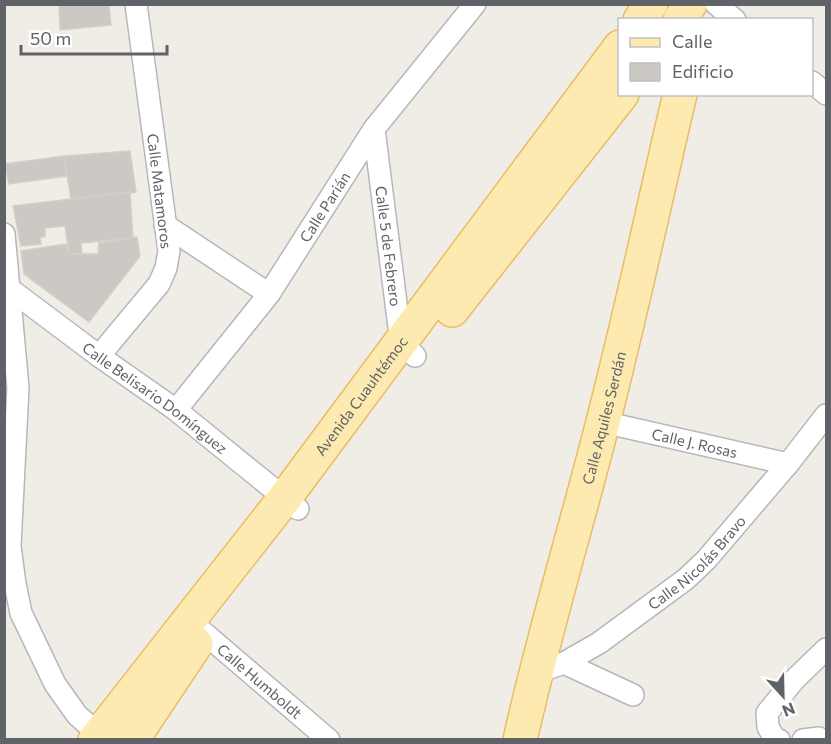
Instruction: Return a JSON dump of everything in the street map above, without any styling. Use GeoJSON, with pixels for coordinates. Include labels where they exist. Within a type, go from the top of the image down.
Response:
{"type":"FeatureCollection","features":[{"type":"Feature","properties":{"kind":"main road"},"geometry":{"type":"LineString","coordinates":[[681,18],[690,4]]}},
{"type":"Feature","properties":{"kind":"main road","name":"Avenida Cuauhtémoc"},"geometry":{"type":"LineString","coordinates":[[99,738],[197,626],[408,350],[618,50]]}},
{"type":"Feature","properties":{"kind":"main road","name":"Avenida Cuauhtémoc"},"geometry":{"type":"LineString","coordinates":[[408,350],[620,96]]}},
{"type":"Feature","properties":{"kind":"main road","name":"Calle Aquiles Serdán"},"geometry":{"type":"LineString","coordinates":[[520,740],[550,668],[603,422],[680,96]]}},
{"type":"Feature","properties":{"kind":"main road","name":"Avenida Cuauhtémoc"},"geometry":{"type":"LineString","coordinates":[[132,740],[197,626]]}},
{"type":"Feature","properties":{"kind":"street","name":"Calle Matamoros"},"geometry":{"type":"LineString","coordinates":[[99,356],[159,284],[166,268],[168,251],[136,4]]}},
{"type":"Feature","properties":{"kind":"street","name":"Calle Parián"},"geometry":{"type":"LineString","coordinates":[[176,410],[268,294],[374,129],[475,4]]}},
{"type":"Feature","properties":{"kind":"street"},"geometry":{"type":"LineString","coordinates":[[716,4],[733,18]]}},
{"type":"Feature","properties":{"kind":"street"},"geometry":{"type":"LineString","coordinates":[[813,82],[826,94]]}},
{"type":"Feature","properties":{"kind":"street","name":"Calle 5 de Febrero"},"geometry":{"type":"LineString","coordinates":[[374,129],[408,350]]}},
{"type":"Feature","properties":{"kind":"street"},"geometry":{"type":"LineString","coordinates":[[165,225],[268,294]]}},
{"type":"Feature","properties":{"kind":"street"},"geometry":{"type":"LineString","coordinates":[[4,234],[11,290],[18,388],[7,543],[10,588],[55,684],[77,715],[99,738]]}},
{"type":"Feature","properties":{"kind":"street","name":"Calle Belisario Domínguez"},"geometry":{"type":"LineString","coordinates":[[11,290],[176,410],[291,504]]}},
{"type":"Feature","properties":{"kind":"street","name":"Calle Nicolás Bravo"},"geometry":{"type":"LineString","coordinates":[[550,668],[599,643],[686,579],[706,560],[788,465],[826,415]]}},
{"type":"Feature","properties":{"kind":"street","name":"Calle J. Rosas"},"geometry":{"type":"LineString","coordinates":[[603,422],[788,465]]}},
{"type":"Feature","properties":{"kind":"street","name":"Calle Humboldt"},"geometry":{"type":"LineString","coordinates":[[197,626],[329,740]]}},
{"type":"Feature","properties":{"kind":"street"},"geometry":{"type":"LineString","coordinates":[[773,734],[767,713],[794,680],[826,649]]}},
{"type":"Feature","properties":{"kind":"street"},"geometry":{"type":"LineString","coordinates":[[550,668],[633,695]]}},
{"type":"Feature","properties":{"kind":"building"},"geometry":{"type":"Polygon","coordinates":[[[59,4],[109,4],[111,25],[60,30],[59,4]]]}},
{"type":"Feature","properties":{"kind":"building"},"geometry":{"type":"Polygon","coordinates":[[[130,151],[136,192],[71,199],[64,156],[130,151]]]}},
{"type":"Feature","properties":{"kind":"building"},"geometry":{"type":"Polygon","coordinates":[[[64,156],[67,176],[9,184],[5,164],[64,156]]]}},
{"type":"Feature","properties":{"kind":"building"},"geometry":{"type":"Polygon","coordinates":[[[130,192],[133,238],[81,243],[82,254],[69,254],[65,226],[45,228],[45,236],[40,238],[41,244],[21,246],[13,206],[130,192]]]}},
{"type":"Feature","properties":{"kind":"building"},"geometry":{"type":"Polygon","coordinates":[[[137,237],[140,256],[89,322],[24,274],[21,251],[66,244],[69,254],[98,254],[99,243],[137,237]]]}}]}
